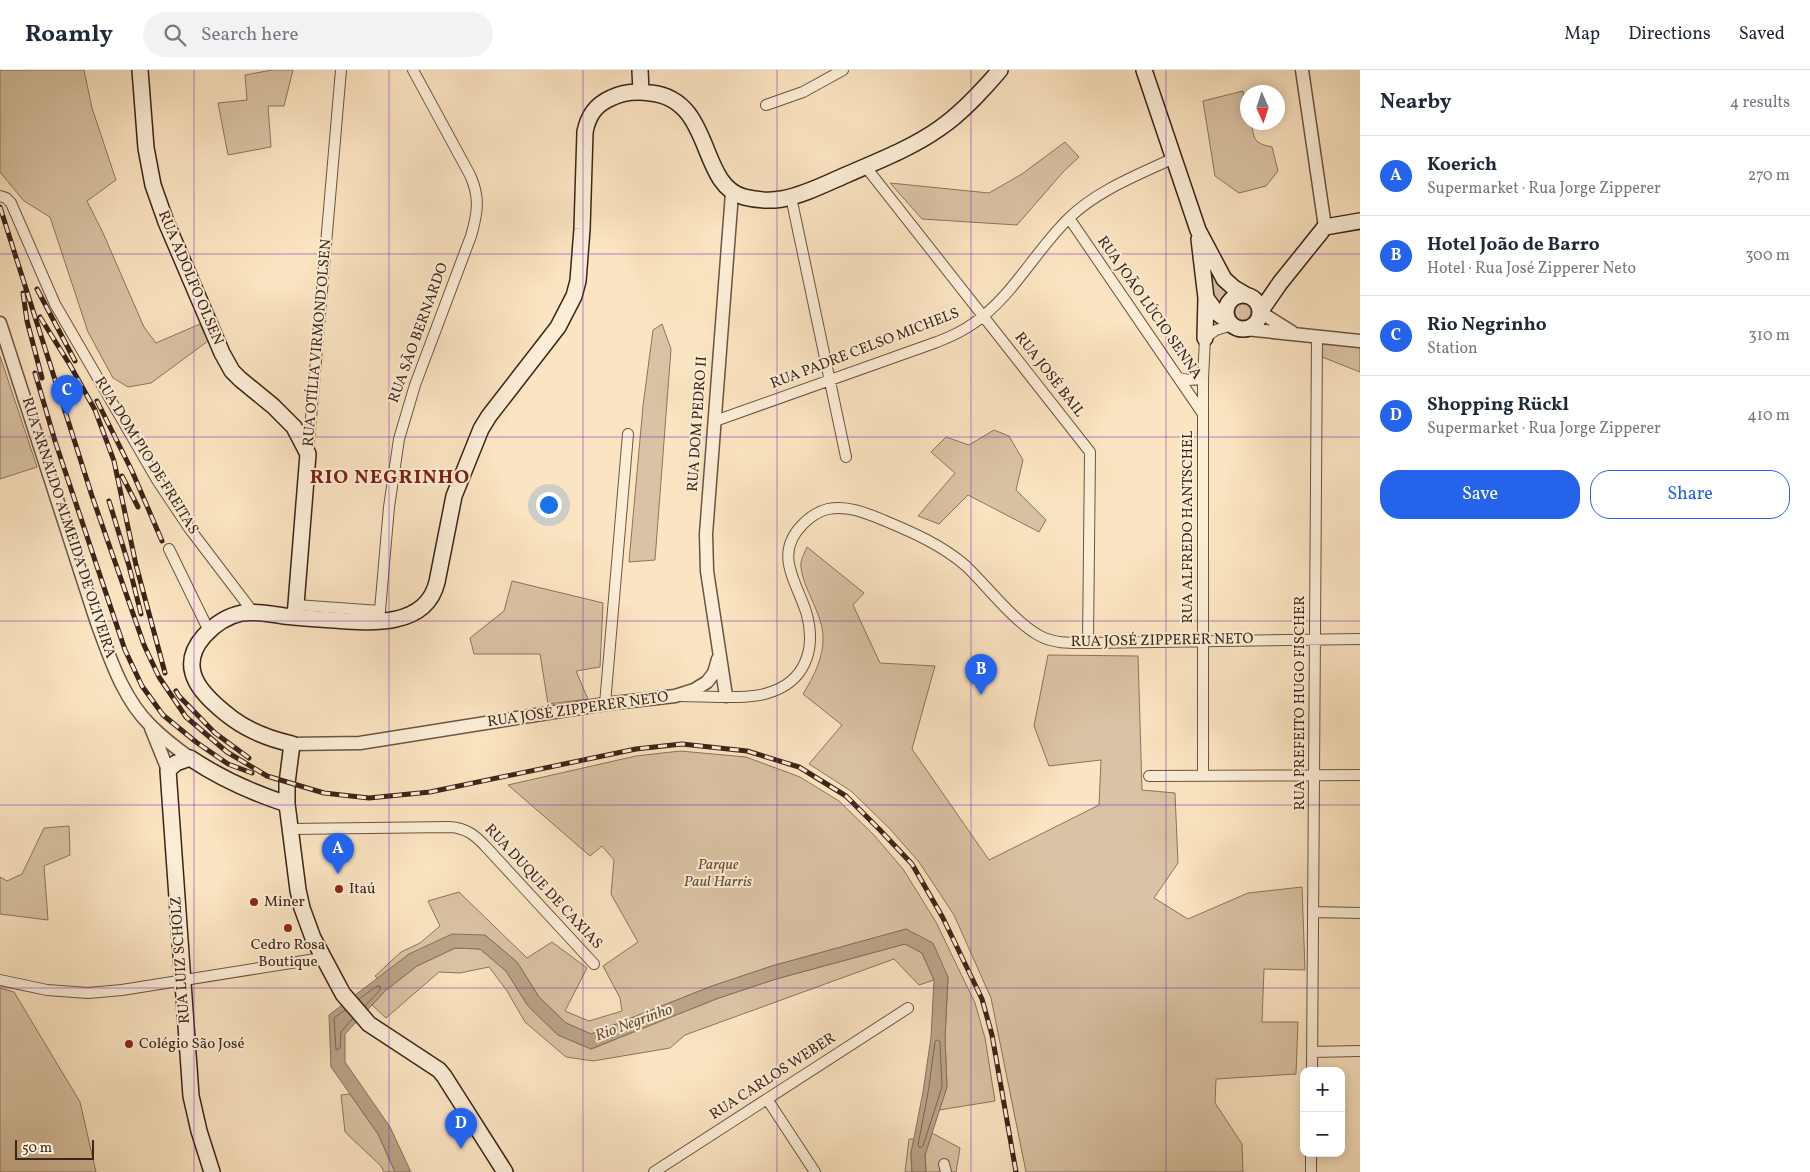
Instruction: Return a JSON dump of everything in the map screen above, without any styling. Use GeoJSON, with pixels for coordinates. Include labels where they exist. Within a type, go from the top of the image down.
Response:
{"type":"FeatureCollection","features":[{"type":"Feature","properties":{"kind":"main road","name":"RUA ADOLFO OLSEN"},"geometry":{"type":"LineString","coordinates":[[140,70],[146,148],[152,185],[222,353],[236,375],[273,406],[294,427],[308,454]]}},
{"type":"Feature","properties":{"kind":"main road"},"geometry":{"type":"LineString","coordinates":[[640,70],[641,92]]}},
{"type":"Feature","properties":{"kind":"main road"},"geometry":{"type":"LineString","coordinates":[[253,612],[296,611],[399,618],[415,612],[429,601],[434,594],[450,508],[481,429],[558,327],[574,296],[578,281],[582,229],[584,147],[587,121],[593,110],[602,102],[614,96],[641,92],[659,94],[674,100],[687,112],[702,135],[716,170],[723,183],[732,193],[753,199],[780,200],[792,197],[910,146],[940,128],[972,101],[1000,70]]}},
{"type":"Feature","properties":{"kind":"main road"},"geometry":{"type":"LineString","coordinates":[[1144,70],[1198,230],[1224,279],[1260,306],[1260,317],[1254,325],[1235,325],[1217,313],[1206,298]]}},
{"type":"Feature","properties":{"kind":"main road"},"geometry":{"type":"LineString","coordinates":[[1260,312],[1280,283],[1325,227],[1360,220]]}},
{"type":"Feature","properties":{"kind":"main road"},"geometry":{"type":"LineString","coordinates":[[1198,230],[1206,298],[1205,338]]}},
{"type":"Feature","properties":{"kind":"main road"},"geometry":{"type":"LineString","coordinates":[[1235,325],[1226,310],[1230,300],[1240,295],[1249,296],[1280,283]]}},
{"type":"Feature","properties":{"kind":"main road","name":"RUA OTÍLIA VIRMOND OLSEN"},"geometry":{"type":"LineString","coordinates":[[296,611],[308,454]]}},
{"type":"Feature","properties":{"kind":"main road","name":"RUA JOSÉ ZIPPERER NETO"},"geometry":{"type":"LineString","coordinates":[[253,612],[232,616],[220,622],[209,631],[199,642],[191,657],[192,674],[200,689],[222,710],[245,727],[257,734],[292,744]]}},
{"type":"Feature","properties":{"kind":"main road"},"geometry":{"type":"LineString","coordinates":[[292,744],[287,783],[290,829],[302,908],[322,958],[343,994],[369,1024],[439,1070],[505,1172]]}},
{"type":"Feature","properties":{"kind":"main road"},"geometry":{"type":"LineString","coordinates":[[168,770],[176,763],[190,758]]}},
{"type":"Feature","properties":{"kind":"main road","name":"RUA ARNALDO ALMEIDA DE OLIVEIRA"},"geometry":{"type":"LineString","coordinates":[[190,758],[243,788],[287,804]]}},
{"type":"Feature","properties":{"kind":"main road","name":"RUA LUIZ SCHOLZ"},"geometry":{"type":"LineString","coordinates":[[168,770],[191,1096],[199,1131],[212,1172]]}},
{"type":"Feature","properties":{"kind":"street","name":"RUA SÃO BERNARDO"},"geometry":{"type":"LineString","coordinates":[[380,616],[389,507],[399,439],[415,385],[471,236],[477,207],[476,189],[470,174],[413,70]]}},
{"type":"Feature","properties":{"kind":"street"},"geometry":{"type":"LineString","coordinates":[[766,105],[802,92],[843,70]]}},
{"type":"Feature","properties":{"kind":"street"},"geometry":{"type":"LineString","coordinates":[[1302,70],[1325,227]]}},
{"type":"Feature","properties":{"kind":"street","name":"RUA OTÍLIA VIRMOND OLSEN"},"geometry":{"type":"LineString","coordinates":[[308,454],[342,72]]}},
{"type":"Feature","properties":{"kind":"street","name":"RUA PADRE CELSO MICHELS"},"geometry":{"type":"LineString","coordinates":[[715,421],[944,339],[969,327],[997,303],[1069,218],[1088,202],[1108,190],[1174,158]]}},
{"type":"Feature","properties":{"kind":"street","name":"RUA JOSÉ BAIL"},"geometry":{"type":"LineString","coordinates":[[865,166],[1090,452],[1088,643]]}},
{"type":"Feature","properties":{"kind":"street","name":"RUA DOM PEDRO II"},"geometry":{"type":"LineString","coordinates":[[726,696],[719,657],[706,552],[732,193]]}},
{"type":"Feature","properties":{"kind":"street","name":"RUA DOM PIO DE FREITAS"},"geometry":{"type":"LineString","coordinates":[[0,196],[6,198],[11,204],[55,304],[157,480],[189,528],[253,612]]}},
{"type":"Feature","properties":{"kind":"street"},"geometry":{"type":"LineString","coordinates":[[792,197],[846,456]]}},
{"type":"Feature","properties":{"kind":"street","name":"RUA JOÃO LÚCIO SENNA"},"geometry":{"type":"LineString","coordinates":[[1069,218],[1204,415]]}},
{"type":"Feature","properties":{"kind":"street"},"geometry":{"type":"LineString","coordinates":[[1260,312],[1294,334]]}},
{"type":"Feature","properties":{"kind":"street","name":"RUA ARNALDO ALMEIDA DE OLIVEIRA"},"geometry":{"type":"LineString","coordinates":[[0,323],[105,645],[131,700],[150,726],[168,770]]}},
{"type":"Feature","properties":{"kind":"street"},"geometry":{"type":"LineString","coordinates":[[1205,338],[1216,330],[1235,325],[1294,334],[1360,340]]}},
{"type":"Feature","properties":{"kind":"street","name":"RUA PREFEITO HUGO FISCHER"},"geometry":{"type":"LineString","coordinates":[[1312,1067],[1317,336]]}},
{"type":"Feature","properties":{"kind":"street","name":"RUA ALFREDO HANTSCHEL"},"geometry":{"type":"LineString","coordinates":[[1203,776],[1203,379],[1205,338]]}},
{"type":"Feature","properties":{"kind":"street"},"geometry":{"type":"LineString","coordinates":[[1179,378],[1203,379]]}},
{"type":"Feature","properties":{"kind":"street"},"geometry":{"type":"LineString","coordinates":[[604,704],[628,434]]}},
{"type":"Feature","properties":{"kind":"street","name":"RUA JOSÉ ZIPPERER NETO"},"geometry":{"type":"LineString","coordinates":[[292,744],[367,742],[604,704],[675,696],[748,696],[767,694],[785,687],[799,674],[808,655],[810,632],[807,614],[792,578],[789,565],[789,551],[793,537],[799,528],[810,517],[828,509],[840,508],[864,513],[923,538],[964,564],[1032,631],[1053,641],[1088,643],[1360,638]]}},
{"type":"Feature","properties":{"kind":"street"},"geometry":{"type":"LineString","coordinates":[[169,549],[209,631]]}},
{"type":"Feature","properties":{"kind":"street"},"geometry":{"type":"LineString","coordinates":[[675,696],[694,690],[707,682],[714,673],[719,657]]}},
{"type":"Feature","properties":{"kind":"street","name":"RUA ARNALDO ALMEIDA DE OLIVEIRA"},"geometry":{"type":"LineString","coordinates":[[150,726],[190,758]]}},
{"type":"Feature","properties":{"kind":"street"},"geometry":{"type":"LineString","coordinates":[[1149,776],[1360,775]]}},
{"type":"Feature","properties":{"kind":"street","name":"RUA DUQUE DE CAXIAS"},"geometry":{"type":"LineString","coordinates":[[290,829],[450,827],[469,831],[594,964]]}},
{"type":"Feature","properties":{"kind":"street"},"geometry":{"type":"LineString","coordinates":[[1313,912],[1360,913]]}},
{"type":"Feature","properties":{"kind":"street"},"geometry":{"type":"LineString","coordinates":[[0,980],[76,994],[122,990],[322,958]]}},
{"type":"Feature","properties":{"kind":"street","name":"RUA CARLOS WEBER"},"geometry":{"type":"LineString","coordinates":[[654,1172],[908,1008]]}},
{"type":"Feature","properties":{"kind":"street"},"geometry":{"type":"LineString","coordinates":[[1312,1052],[1360,1051]]}},
{"type":"Feature","properties":{"kind":"street"},"geometry":{"type":"LineString","coordinates":[[767,1099],[815,1172]]}},
{"type":"Feature","properties":{"kind":"street"},"geometry":{"type":"LineString","coordinates":[[1311,1157],[1311,1172]]}},
{"type":"Feature","properties":{"kind":"green space"},"geometry":{"type":"Polygon","coordinates":[[[0,70],[84,70],[92,108],[116,180],[87,201],[144,327],[156,343],[200,324],[208,341],[151,383],[128,387],[113,378],[88,332],[50,217],[24,201],[0,172],[0,70]]]}},
{"type":"Feature","properties":{"kind":"green space"},"geometry":{"type":"Polygon","coordinates":[[[272,70],[293,70],[284,106],[268,106],[271,147],[228,155],[218,103],[247,100],[245,75],[272,70]]]}},
{"type":"Feature","properties":{"kind":"green space"},"geometry":{"type":"Polygon","coordinates":[[[1240,92],[1240,130],[1252,130],[1254,137],[1258,142],[1272,147],[1278,171],[1266,186],[1239,193],[1215,176],[1203,101],[1240,92]]]}},
{"type":"Feature","properties":{"kind":"green space"},"geometry":{"type":"Polygon","coordinates":[[[1065,142],[1079,157],[1064,171],[1017,225],[922,219],[890,183],[989,193],[1022,174],[1065,142]]]}},
{"type":"Feature","properties":{"kind":"green space"},"geometry":{"type":"Polygon","coordinates":[[[1207,254],[1229,293],[1218,306],[1210,287],[1207,254]]]}},
{"type":"Feature","properties":{"kind":"green space"},"geometry":{"type":"Polygon","coordinates":[[[1243,304],[1249,306],[1251,312],[1249,318],[1243,320],[1237,318],[1235,312],[1237,306],[1243,304]]]}},
{"type":"Feature","properties":{"kind":"green space"},"geometry":{"type":"Polygon","coordinates":[[[662,324],[671,349],[655,560],[629,562],[643,406],[653,330],[662,324]]]}},
{"type":"Feature","properties":{"kind":"green space"},"geometry":{"type":"Polygon","coordinates":[[[1322,342],[1360,346],[1360,372],[1322,357],[1322,342]]]}},
{"type":"Feature","properties":{"kind":"green space"},"geometry":{"type":"Polygon","coordinates":[[[0,356],[37,467],[0,479],[0,356]]]}},
{"type":"Feature","properties":{"kind":"green space"},"geometry":{"type":"Polygon","coordinates":[[[994,430],[1009,436],[1023,460],[1016,490],[1046,520],[1039,532],[968,495],[939,524],[918,516],[955,473],[931,452],[946,437],[969,445],[994,430]]]}},
{"type":"Feature","properties":{"kind":"green space"},"geometry":{"type":"Polygon","coordinates":[[[807,547],[864,593],[853,605],[880,663],[935,666],[912,749],[989,860],[1099,805],[1101,760],[1049,766],[1034,726],[1048,655],[1138,656],[1142,790],[1175,793],[1178,863],[1154,898],[1188,919],[1248,893],[1302,887],[1305,970],[1264,969],[1262,1022],[1298,1022],[1296,1074],[1216,1079],[1215,1103],[1242,1144],[1243,1172],[1026,1172],[991,998],[954,915],[919,862],[890,829],[851,791],[809,764],[842,725],[803,694],[818,666],[823,644],[822,627],[801,570],[801,562],[807,547]]]}},
{"type":"Feature","properties":{"kind":"green space"},"geometry":{"type":"Polygon","coordinates":[[[512,581],[603,603],[600,667],[576,671],[588,699],[548,704],[540,654],[474,654],[470,638],[504,611],[512,581]]]}},
{"type":"Feature","properties":{"kind":"green space","name":"Parque Paul Harris"},"geometry":{"type":"Polygon","coordinates":[[[680,751],[746,757],[800,777],[839,801],[874,835],[903,869],[936,922],[975,1003],[985,1038],[995,1101],[939,1110],[947,1087],[945,1038],[948,977],[907,929],[772,966],[712,986],[591,1034],[566,1023],[539,997],[517,962],[485,935],[409,954],[378,979],[375,976],[401,952],[420,943],[440,926],[428,901],[459,892],[527,958],[552,942],[587,968],[565,1011],[589,1021],[622,1011],[620,998],[603,966],[638,942],[611,894],[614,860],[602,846],[590,856],[508,785],[636,756],[680,751]]]}},
{"type":"Feature","properties":{"kind":"green space"},"geometry":{"type":"Polygon","coordinates":[[[69,826],[70,855],[44,866],[48,920],[0,914],[0,877],[7,881],[22,874],[44,828],[69,826]]]}},
{"type":"Feature","properties":{"kind":"green space"},"geometry":{"type":"Polygon","coordinates":[[[905,944],[922,953],[934,980],[919,985],[894,959],[685,1035],[670,1048],[593,1061],[566,1057],[525,1022],[507,991],[489,967],[460,973],[439,972],[386,1018],[372,1005],[386,990],[417,966],[455,948],[480,949],[506,971],[528,1006],[558,1035],[591,1049],[716,999],[776,979],[905,944]]]}},
{"type":"Feature","properties":{"kind":"green space"},"geometry":{"type":"Polygon","coordinates":[[[0,988],[14,992],[80,1102],[96,1172],[0,1172],[0,988]]]}},
{"type":"Feature","properties":{"kind":"green space"},"geometry":{"type":"Polygon","coordinates":[[[350,1094],[378,1134],[395,1172],[384,1172],[381,1166],[345,1132],[341,1095],[350,1094]]]}},
{"type":"Feature","properties":{"kind":"green space"},"geometry":{"type":"Polygon","coordinates":[[[932,1133],[960,1148],[956,1172],[926,1172],[925,1155],[932,1133]]]}},
{"type":"Feature","properties":{"kind":"green space"},"geometry":{"type":"Polygon","coordinates":[[[909,1139],[914,1139],[911,1153],[912,1172],[905,1172],[909,1139]]]}},
{"type":"Feature","properties":{"kind":"water"},"geometry":{"type":"Polygon","coordinates":[[[906,929],[933,943],[948,977],[945,1038],[947,1087],[925,1155],[926,1172],[912,1172],[911,1153],[931,1037],[934,980],[922,953],[905,944],[776,979],[716,999],[591,1049],[558,1035],[528,1006],[506,971],[480,949],[455,948],[417,966],[386,990],[345,1034],[345,1062],[390,1127],[411,1172],[395,1172],[378,1134],[331,1067],[329,1015],[409,954],[452,934],[485,935],[517,962],[539,997],[566,1023],[591,1034],[712,986],[772,966],[906,929]]]}},
{"type":"Feature","properties":{"kind":"railway"},"geometry":{"type":"LineString","coordinates":[[0,207],[92,496],[144,645],[159,677],[186,717],[227,752],[267,776],[324,793],[369,798],[430,792],[636,749],[682,744],[747,751],[799,767],[846,796],[880,830],[912,864],[943,918],[982,999],[992,1035],[1016,1172]]}},
{"type":"Feature","properties":{"kind":"railway"},"geometry":{"type":"LineString","coordinates":[[37,289],[75,361]]}},
{"type":"Feature","properties":{"kind":"railway"},"geometry":{"type":"LineString","coordinates":[[23,293],[27,321],[42,378]]}},
{"type":"Feature","properties":{"kind":"railway"},"geometry":{"type":"LineString","coordinates":[[40,317],[95,410],[114,461],[136,565],[165,673]]}},
{"type":"Feature","properties":{"kind":"railway"},"geometry":{"type":"LineString","coordinates":[[35,373],[55,441],[125,650],[142,686],[163,715],[196,742],[228,764],[252,773]]}},
{"type":"Feature","properties":{"kind":"railway"},"geometry":{"type":"LineString","coordinates":[[97,401],[132,471],[162,541]]}},
{"type":"Feature","properties":{"kind":"railway"},"geometry":{"type":"LineString","coordinates":[[122,476],[138,507]]}},
{"type":"Feature","properties":{"kind":"railway"},"geometry":{"type":"LineString","coordinates":[[109,501],[129,566],[141,614]]}},
{"type":"Feature","properties":{"kind":"railway"},"geometry":{"type":"LineString","coordinates":[[176,691],[215,733],[249,758]]}},
{"type":"Feature","properties":{"kind":"place","name":"Rio Negrinho"},"geometry":{"type":"Point","coordinates":[67,416]}},
{"type":"Feature","properties":{"kind":"place","name":"Hotel João de Barro"},"geometry":{"type":"Point","coordinates":[981,695]}},
{"type":"Feature","properties":{"kind":"place","name":"Koerich"},"geometry":{"type":"Point","coordinates":[338,874]}},
{"type":"Feature","properties":{"kind":"place","name":"Itaú"},"geometry":{"type":"Point","coordinates":[339,889]}},
{"type":"Feature","properties":{"kind":"place","name":"Miner"},"geometry":{"type":"Point","coordinates":[254,902]}},
{"type":"Feature","properties":{"kind":"place","name":"Cedro Rosa Boutique"},"geometry":{"type":"Point","coordinates":[288,928]}},
{"type":"Feature","properties":{"kind":"place","name":"Colégio São José"},"geometry":{"type":"Point","coordinates":[129,1044]}},
{"type":"Feature","properties":{"kind":"place","name":"Shopping Rückl"},"geometry":{"type":"Point","coordinates":[461,1149]}},
{"type":"Feature","properties":{"kind":"district","name":"RIO NEGRINHO"},"geometry":{"type":"Point","coordinates":[390,478]}}]}
